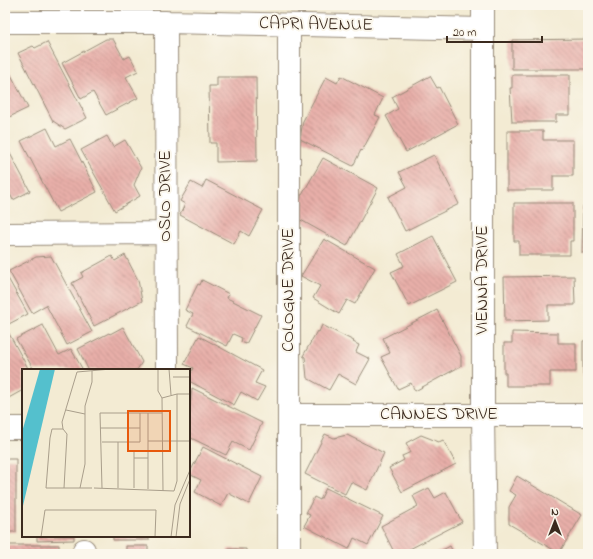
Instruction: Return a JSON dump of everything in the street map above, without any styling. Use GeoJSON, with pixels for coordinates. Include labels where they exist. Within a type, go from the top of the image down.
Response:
{"type":"FeatureCollection","features":[{"type":"Feature","properties":{"kind":"street","name":"VIENNA DRIVE"},"geometry":{"type":"LineString","coordinates":[[483,5],[483,415],[485,554]]}},
{"type":"Feature","properties":{"kind":"street","name":"CAPRI AVENUE"},"geometry":{"type":"LineString","coordinates":[[5,22],[166,22],[483,29]]}},
{"type":"Feature","properties":{"kind":"street","name":"OSLO DRIVE"},"geometry":{"type":"LineString","coordinates":[[166,22],[167,369]]}},
{"type":"Feature","properties":{"kind":"street","name":"COLOGNE DRIVE"},"geometry":{"type":"LineString","coordinates":[[289,25],[289,554]]}},
{"type":"Feature","properties":{"kind":"street"},"geometry":{"type":"LineString","coordinates":[[5,234],[166,233]]}},
{"type":"Feature","properties":{"kind":"street","name":"CANNES DRIVE"},"geometry":{"type":"LineString","coordinates":[[289,415],[588,415]]}},
{"type":"Feature","properties":{"kind":"street"},"geometry":{"type":"LineString","coordinates":[[5,428],[22,428]]}},
{"type":"Feature","properties":{"kind":"building"},"geometry":{"type":"Polygon","coordinates":[[[106,39],[113,39],[124,59],[130,56],[138,71],[126,77],[138,98],[106,115],[93,92],[81,99],[62,63],[106,39]]]}},
{"type":"Feature","properties":{"kind":"building"},"geometry":{"type":"Polygon","coordinates":[[[588,39],[588,69],[512,69],[512,40],[588,39]]]}},
{"type":"Feature","properties":{"kind":"building"},"geometry":{"type":"Polygon","coordinates":[[[47,42],[87,118],[65,129],[53,121],[18,53],[33,46],[35,48],[47,42]]]}},
{"type":"Feature","properties":{"kind":"building"},"geometry":{"type":"Polygon","coordinates":[[[5,63],[28,108],[5,119],[5,63]]]}},
{"type":"Feature","properties":{"kind":"building"},"geometry":{"type":"Polygon","coordinates":[[[512,75],[570,75],[570,115],[556,115],[556,122],[512,122],[510,88],[512,88],[512,75]]]}},
{"type":"Feature","properties":{"kind":"building"},"geometry":{"type":"Polygon","coordinates":[[[341,76],[383,98],[375,115],[380,117],[353,166],[300,139],[303,121],[326,77],[337,83],[341,76]]]}},
{"type":"Feature","properties":{"kind":"building"},"geometry":{"type":"Polygon","coordinates":[[[430,76],[437,88],[439,87],[458,124],[406,152],[386,116],[398,109],[392,97],[430,76]]]}},
{"type":"Feature","properties":{"kind":"building"},"geometry":{"type":"Polygon","coordinates":[[[217,77],[256,77],[257,161],[216,162],[216,143],[210,143],[209,86],[217,86],[217,77]]]}},
{"type":"Feature","properties":{"kind":"building"},"geometry":{"type":"Polygon","coordinates":[[[47,128],[56,146],[70,139],[97,192],[58,212],[21,141],[47,128]]]}},
{"type":"Feature","properties":{"kind":"building"},"geometry":{"type":"Polygon","coordinates":[[[507,131],[543,131],[543,140],[573,140],[573,176],[553,176],[553,190],[507,190],[507,131]]]}},
{"type":"Feature","properties":{"kind":"building"},"geometry":{"type":"Polygon","coordinates":[[[107,136],[113,147],[125,140],[141,168],[134,185],[140,196],[115,211],[81,150],[107,136]]]}},
{"type":"Feature","properties":{"kind":"building"},"geometry":{"type":"Polygon","coordinates":[[[5,144],[30,191],[13,200],[10,194],[5,197],[5,144]]]}},
{"type":"Feature","properties":{"kind":"building"},"geometry":{"type":"Polygon","coordinates":[[[434,155],[459,204],[405,231],[388,197],[407,187],[399,172],[434,155]]]}},
{"type":"Feature","properties":{"kind":"building"},"geometry":{"type":"Polygon","coordinates":[[[323,158],[378,188],[347,246],[299,219],[301,195],[323,158]]]}},
{"type":"Feature","properties":{"kind":"building"},"geometry":{"type":"Polygon","coordinates":[[[206,180],[263,210],[249,236],[241,231],[234,244],[180,215],[185,204],[180,201],[191,182],[202,188],[206,180]]]}},
{"type":"Feature","properties":{"kind":"building"},"geometry":{"type":"Polygon","coordinates":[[[514,203],[573,203],[573,241],[570,241],[570,255],[519,255],[519,241],[514,241],[514,203]]]}},
{"type":"Feature","properties":{"kind":"building"},"geometry":{"type":"Polygon","coordinates":[[[583,206],[588,206],[588,253],[582,253],[583,206]]]}},
{"type":"Feature","properties":{"kind":"building"},"geometry":{"type":"Polygon","coordinates":[[[433,236],[457,282],[409,306],[391,272],[404,266],[398,254],[433,236]]]}},
{"type":"Feature","properties":{"kind":"building"},"geometry":{"type":"Polygon","coordinates":[[[324,239],[375,268],[355,304],[347,300],[339,314],[313,298],[320,286],[301,276],[324,239]]]}},
{"type":"Feature","properties":{"kind":"building"},"geometry":{"type":"Polygon","coordinates":[[[125,255],[138,280],[142,301],[94,326],[72,283],[83,277],[81,273],[112,256],[115,261],[125,255]]]}},
{"type":"Feature","properties":{"kind":"building"},"geometry":{"type":"Polygon","coordinates":[[[51,256],[92,332],[67,345],[46,305],[32,313],[9,271],[36,257],[51,256]]]}},
{"type":"Feature","properties":{"kind":"building"},"geometry":{"type":"Polygon","coordinates":[[[5,273],[28,314],[5,326],[5,273]]]}},
{"type":"Feature","properties":{"kind":"building"},"geometry":{"type":"Polygon","coordinates":[[[574,276],[575,305],[548,305],[548,320],[505,321],[504,277],[574,276]]]}},
{"type":"Feature","properties":{"kind":"building"},"geometry":{"type":"Polygon","coordinates":[[[202,280],[229,294],[227,298],[261,315],[246,344],[241,342],[242,338],[233,334],[227,346],[187,326],[193,314],[185,310],[198,284],[200,285],[202,280]]]}},
{"type":"Feature","properties":{"kind":"building"},"geometry":{"type":"Polygon","coordinates":[[[437,310],[461,356],[461,366],[415,391],[411,383],[398,389],[381,357],[390,353],[383,338],[437,310]]]}},
{"type":"Feature","properties":{"kind":"building"},"geometry":{"type":"Polygon","coordinates":[[[43,325],[59,355],[71,349],[82,369],[33,369],[16,339],[43,325]]]}},
{"type":"Feature","properties":{"kind":"building"},"geometry":{"type":"Polygon","coordinates":[[[322,325],[354,341],[353,342],[359,345],[356,352],[370,359],[356,384],[338,374],[329,390],[307,378],[305,357],[303,356],[322,325]]]}},
{"type":"Feature","properties":{"kind":"building"},"geometry":{"type":"Polygon","coordinates":[[[123,327],[142,362],[138,369],[88,369],[78,349],[109,333],[110,334],[123,327]]]}},
{"type":"Feature","properties":{"kind":"building"},"geometry":{"type":"Polygon","coordinates":[[[7,330],[28,369],[22,369],[22,391],[5,400],[5,331],[7,330]]]}},
{"type":"Feature","properties":{"kind":"building"},"geometry":{"type":"Polygon","coordinates":[[[512,332],[558,333],[558,343],[576,343],[576,372],[550,372],[550,386],[506,386],[506,373],[504,373],[504,343],[512,343],[512,332]]]}},
{"type":"Feature","properties":{"kind":"building"},"geometry":{"type":"Polygon","coordinates":[[[199,336],[262,370],[255,383],[265,387],[257,401],[241,392],[234,405],[190,382],[190,374],[193,368],[184,364],[199,336]]]}},
{"type":"Feature","properties":{"kind":"building"},"geometry":{"type":"Polygon","coordinates":[[[588,340],[588,375],[583,375],[583,341],[588,340]]]}},
{"type":"Feature","properties":{"kind":"building"},"geometry":{"type":"Polygon","coordinates":[[[192,388],[262,423],[249,450],[233,442],[226,455],[190,437],[190,407],[192,388]]]}},
{"type":"Feature","properties":{"kind":"building"},"geometry":{"type":"Polygon","coordinates":[[[325,434],[334,438],[347,435],[384,453],[367,490],[351,482],[345,494],[305,474],[325,434]]]}},
{"type":"Feature","properties":{"kind":"building"},"geometry":{"type":"Polygon","coordinates":[[[421,435],[439,442],[443,440],[456,464],[402,492],[389,468],[404,460],[402,456],[411,452],[406,443],[421,435]]]}},
{"type":"Feature","properties":{"kind":"building"},"geometry":{"type":"Polygon","coordinates":[[[203,447],[262,477],[249,504],[228,493],[221,506],[195,492],[201,480],[190,474],[203,447]]]}},
{"type":"Feature","properties":{"kind":"building"},"geometry":{"type":"Polygon","coordinates":[[[5,459],[16,459],[16,532],[5,532],[5,459]]]}},
{"type":"Feature","properties":{"kind":"building"},"geometry":{"type":"Polygon","coordinates":[[[517,476],[582,515],[559,553],[509,524],[509,507],[516,495],[509,491],[517,476]]]}},
{"type":"Feature","properties":{"kind":"building"},"geometry":{"type":"Polygon","coordinates":[[[326,488],[383,516],[368,545],[354,538],[349,549],[304,526],[310,515],[306,513],[314,497],[320,500],[326,488]]]}},
{"type":"Feature","properties":{"kind":"building"},"geometry":{"type":"Polygon","coordinates":[[[429,488],[435,498],[446,492],[462,522],[400,554],[395,554],[381,526],[418,506],[413,496],[429,488]]]}},
{"type":"Feature","properties":{"kind":"building"},"geometry":{"type":"Polygon","coordinates":[[[37,537],[74,537],[74,540],[37,541],[37,537]]]}},
{"type":"Feature","properties":{"kind":"building"},"geometry":{"type":"Polygon","coordinates":[[[113,537],[149,537],[149,540],[113,540],[113,537]]]}},
{"type":"Feature","properties":{"kind":"building"},"geometry":{"type":"Polygon","coordinates":[[[5,545],[59,545],[59,554],[5,554],[5,545]]]}},
{"type":"Feature","properties":{"kind":"building"},"geometry":{"type":"Polygon","coordinates":[[[126,546],[148,546],[148,554],[126,554],[126,546]]]}},
{"type":"Feature","properties":{"kind":"building"},"geometry":{"type":"Polygon","coordinates":[[[450,546],[454,554],[435,554],[450,546]]]}},
{"type":"Feature","properties":{"kind":"building"},"geometry":{"type":"Polygon","coordinates":[[[228,549],[246,549],[246,554],[228,554],[228,549]]]}},
{"type":"Feature","properties":{"kind":"building"},"geometry":{"type":"Polygon","coordinates":[[[164,551],[195,551],[195,554],[164,554],[164,551]]]}}]}
